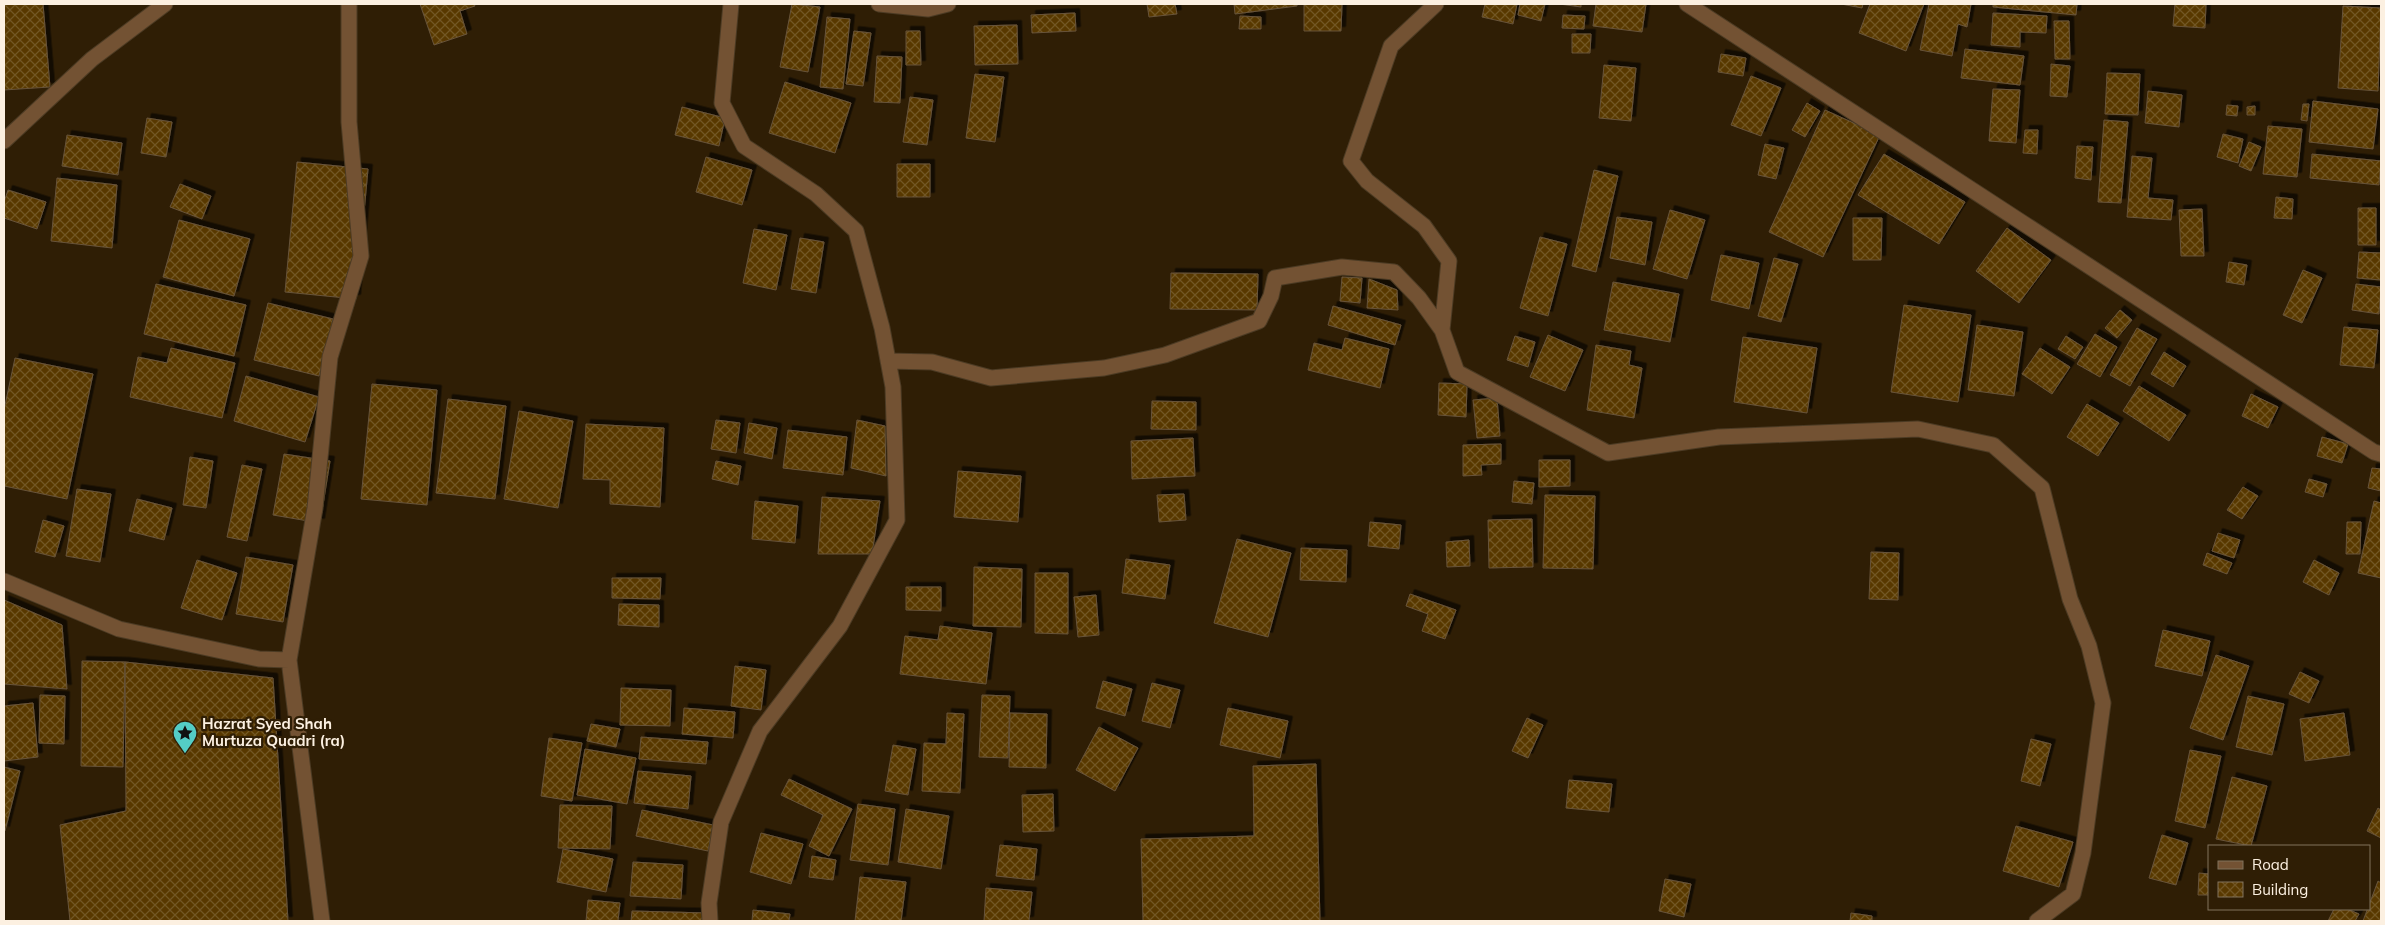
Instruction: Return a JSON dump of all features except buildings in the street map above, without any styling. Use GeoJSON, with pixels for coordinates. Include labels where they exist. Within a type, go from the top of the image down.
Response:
{"type":"FeatureCollection","features":[{"type":"Feature","properties":{"kind":"street"},"geometry":{"type":"LineString","coordinates":[[4,141],[92,59],[165,4]]}},
{"type":"Feature","properties":{"kind":"street"},"geometry":{"type":"LineString","coordinates":[[322,921],[289,660],[315,508],[330,357],[361,256],[349,122],[349,4]]}},
{"type":"Feature","properties":{"kind":"street"},"geometry":{"type":"LineString","coordinates":[[710,921],[710,904],[721,822],[760,731],[840,626],[897,520],[893,387],[882,328],[856,231],[816,194],[744,146],[722,103],[731,4]]}},
{"type":"Feature","properties":{"kind":"street"},"geometry":{"type":"LineString","coordinates":[[879,4],[928,9],[948,4]]}},
{"type":"Feature","properties":{"kind":"street"},"geometry":{"type":"LineString","coordinates":[[1436,4],[1392,46],[1351,161],[1366,182],[1424,226],[1449,261],[1442,330]]}},
{"type":"Feature","properties":{"kind":"street"},"geometry":{"type":"LineString","coordinates":[[1687,4],[2365,446],[2381,454]]}},
{"type":"Feature","properties":{"kind":"street"},"geometry":{"type":"LineString","coordinates":[[888,361],[932,362],[991,378],[1104,368],[1157,357],[1259,321],[1271,296],[1275,278],[1342,267],[1394,272],[1419,298],[1442,330],[1456,372],[1608,453],[1718,437],[1918,429],[1994,445],[2042,488],[2070,599],[2089,646],[2103,703],[2083,853],[2073,894],[2037,921]]}},
{"type":"Feature","properties":{"kind":"street"},"geometry":{"type":"LineString","coordinates":[[4,581],[119,629],[259,659],[289,660]]}},
{"type":"Feature","properties":{"kind":"place","name":"Hazrat Syed Shah Murtuza Quadri (ra)"},"geometry":{"type":"Point","coordinates":[185,754]}}]}
